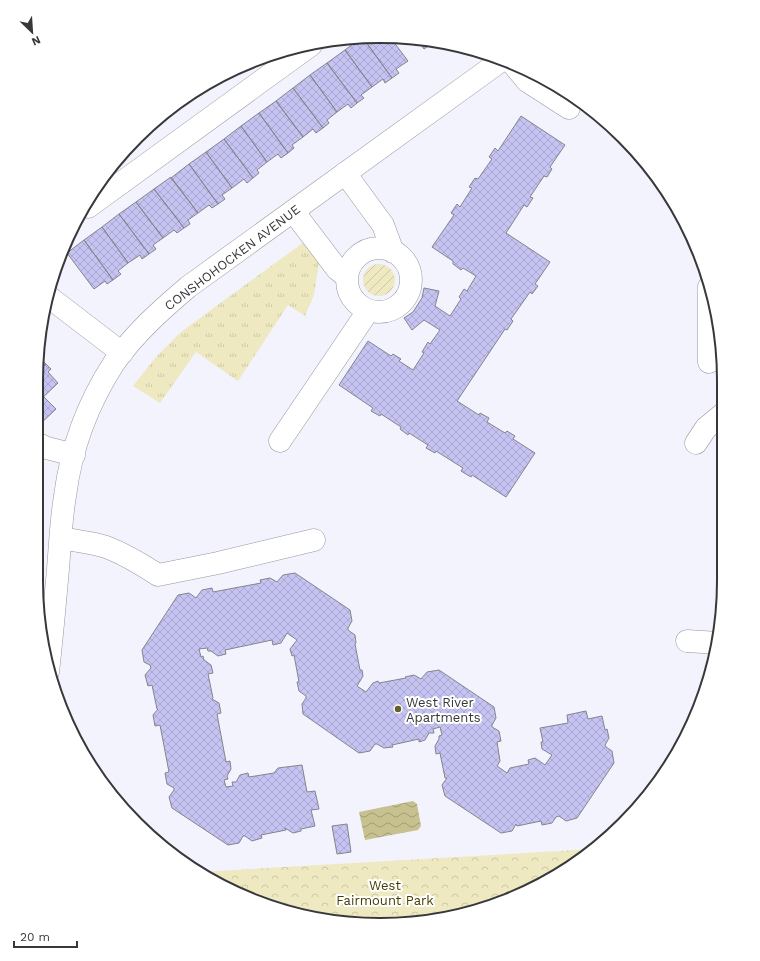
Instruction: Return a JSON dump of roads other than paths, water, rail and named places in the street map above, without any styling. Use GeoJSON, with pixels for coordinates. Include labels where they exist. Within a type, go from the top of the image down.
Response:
{"type":"FeatureCollection","features":[{"type":"Feature","properties":{"kind":"street"},"geometry":{"type":"LineString","coordinates":[[107,184],[300,52]]}},
{"type":"Feature","properties":{"kind":"street","name":"CONSHOHOCKEN AVENUE"},"geometry":{"type":"LineString","coordinates":[[50,651],[65,496],[74,455],[95,398],[122,353],[153,317],[188,287],[496,64]]}},
{"type":"Feature","properties":{"kind":"street"},"geometry":{"type":"LineString","coordinates":[[522,75],[527,81],[569,108],[566,99]]}},
{"type":"Feature","properties":{"kind":"street"},"geometry":{"type":"LineString","coordinates":[[346,173],[383,225],[393,252]]}},
{"type":"Feature","properties":{"kind":"street"},"geometry":{"type":"LineString","coordinates":[[293,211],[336,269],[347,277]]}},
{"type":"Feature","properties":{"kind":"street"},"geometry":{"type":"LineString","coordinates":[[376,248],[387,249],[393,252],[404,260],[409,269],[411,279],[405,299],[398,306],[389,311],[368,311],[359,306],[352,298],[348,288],[347,277],[350,266],[356,258],[365,252],[376,248]]}},
{"type":"Feature","properties":{"kind":"street"},"geometry":{"type":"LineString","coordinates":[[52,300],[122,353]]}},
{"type":"Feature","properties":{"kind":"street"},"geometry":{"type":"LineString","coordinates":[[709,306],[709,362],[716,359]]}},
{"type":"Feature","properties":{"kind":"street"},"geometry":{"type":"LineString","coordinates":[[280,441],[368,311]]}},
{"type":"Feature","properties":{"kind":"street"},"geometry":{"type":"LineString","coordinates":[[696,443],[706,428],[717,419]]}},
{"type":"Feature","properties":{"kind":"street"},"geometry":{"type":"LineString","coordinates":[[43,446],[74,455]]}},
{"type":"Feature","properties":{"kind":"street"},"geometry":{"type":"LineString","coordinates":[[60,538],[88,542],[106,547],[124,554],[158,575],[218,563],[314,540]]}},
{"type":"Feature","properties":{"kind":"street"},"geometry":{"type":"LineString","coordinates":[[687,641],[712,643]]}},
{"type":"Feature","properties":{"kind":"water"},"geometry":{"type":"Polygon","coordinates":[[[413,801],[417,804],[421,826],[418,830],[365,840],[359,812],[413,801]]]}},
{"type":"Feature","properties":{"kind":"place","name":"West River Apartments"},"geometry":{"type":"Point","coordinates":[398,709]}},
{"type":"Feature","properties":{"kind":"park label","name":"West Fairmount Park"},"geometry":{"type":"Point","coordinates":[385,892]}}]}
